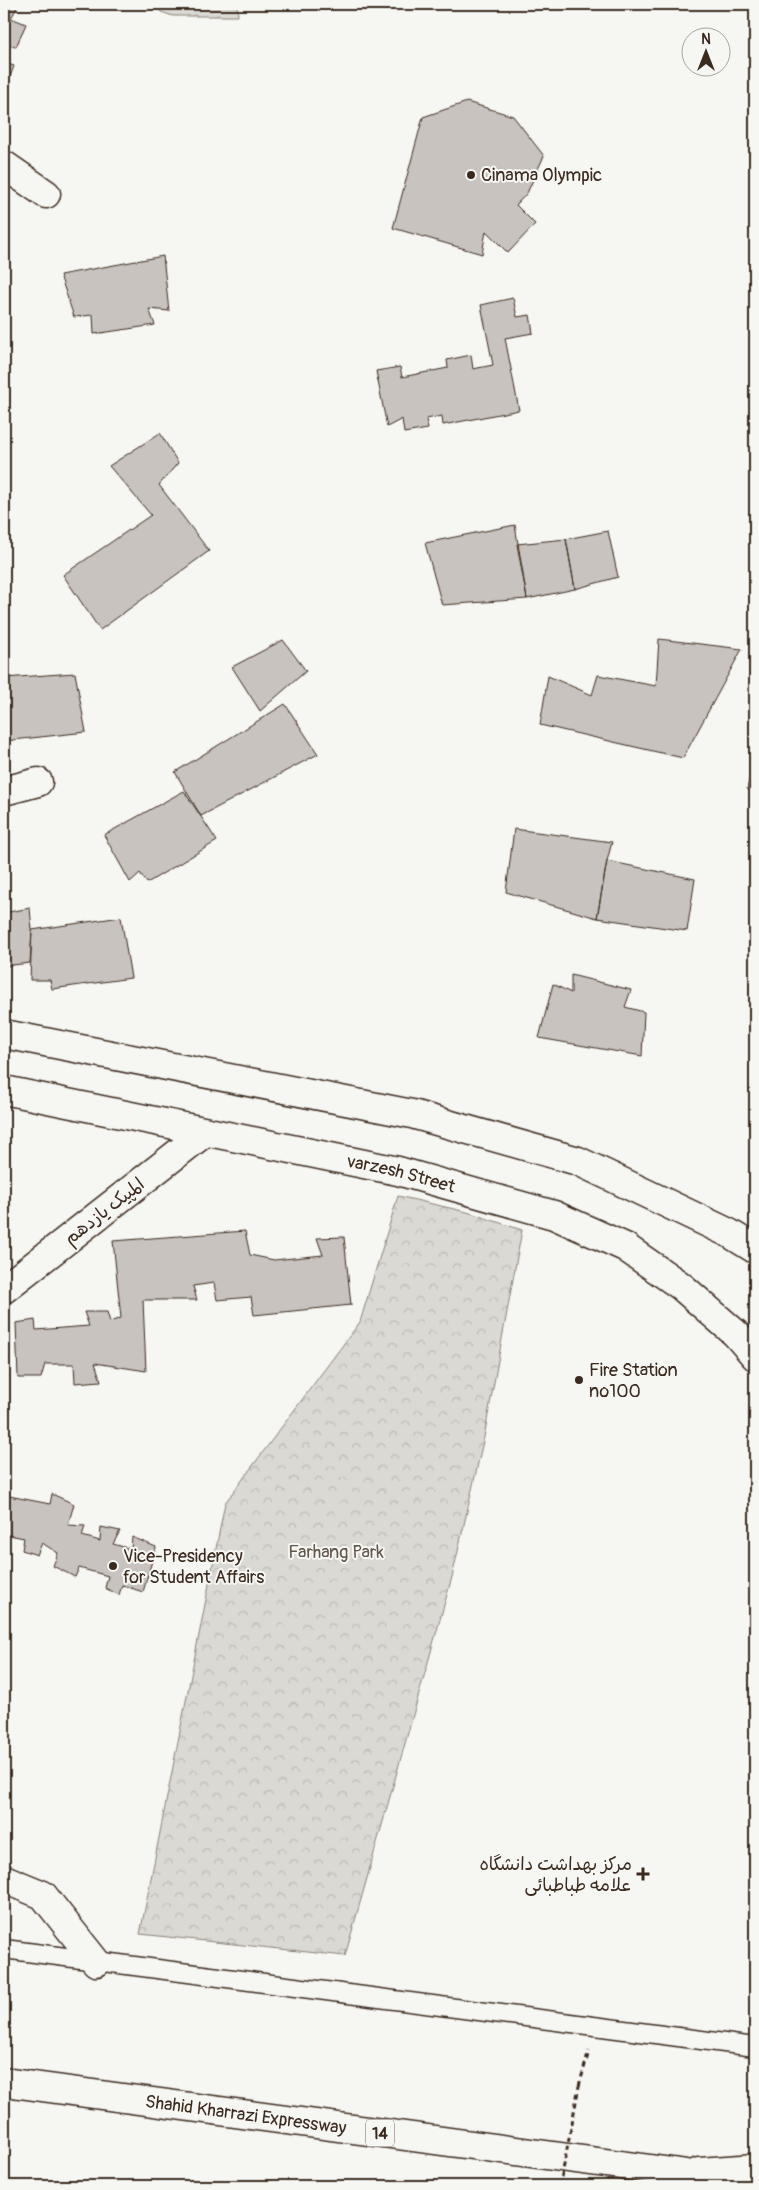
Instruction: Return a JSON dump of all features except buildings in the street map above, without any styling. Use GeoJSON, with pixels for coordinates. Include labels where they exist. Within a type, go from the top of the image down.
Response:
{"type":"FeatureCollection","features":[{"type":"Feature","properties":{"kind":"main road"},"geometry":{"type":"LineString","coordinates":[[4,165],[46,194]]}},
{"type":"Feature","properties":{"kind":"main road"},"geometry":{"type":"LineString","coordinates":[[4,791],[38,782]]}},
{"type":"Feature","properties":{"kind":"main road"},"geometry":{"type":"LineString","coordinates":[[4,1034],[412,1114],[578,1161],[729,1233],[755,1249]]}},
{"type":"Feature","properties":{"kind":"main road","name":"varzesh Street"},"geometry":{"type":"LineString","coordinates":[[4,1090],[398,1171],[554,1215],[625,1247],[681,1286],[736,1334],[755,1355]]}},
{"type":"Feature","properties":{"kind":"main road","name":"المپیک یازدهم"},"geometry":{"type":"LineString","coordinates":[[4,1289],[205,1132]]}},
{"type":"Feature","properties":{"kind":"main road"},"geometry":{"type":"LineString","coordinates":[[4,1878],[43,1895],[96,1962]]}},
{"type":"Feature","properties":{"kind":"main road","name":"Shahid Kharrazi Expressway"},"geometry":{"type":"LineString","coordinates":[[4,2082],[680,2173],[755,2186]]}},
{"type":"Feature","properties":{"kind":"main road"},"geometry":{"type":"LineString","coordinates":[[680,2173],[755,2168]]}},
{"type":"Feature","properties":{"kind":"lane"},"geometry":{"type":"LineString","coordinates":[[4,1949],[755,2047]]}},
{"type":"Feature","properties":{"kind":"path"},"geometry":{"type":"LineString","coordinates":[[560,2186],[579,2086],[596,2027]]}},
{"type":"Feature","properties":{"kind":"green space"},"geometry":{"type":"Polygon","coordinates":[[[156,4],[237,4],[238,16],[173,16],[161,12],[156,4]]]}},
{"type":"Feature","properties":{"kind":"green space","name":"Farhang Park"},"geometry":{"type":"Polygon","coordinates":[[[398,1196],[467,1212],[522,1230],[484,1437],[452,1577],[345,1956],[140,1934],[225,1503],[360,1322],[398,1196]]]}},
{"type":"Feature","properties":{"kind":"place","name":"Cinama Olympic"},"geometry":{"type":"Point","coordinates":[471,175]}},
{"type":"Feature","properties":{"kind":"place","name":"Fire Station no100"},"geometry":{"type":"Point","coordinates":[579,1380]}},
{"type":"Feature","properties":{"kind":"place","name":"Vice-Presidency for Student Affairs"},"geometry":{"type":"Point","coordinates":[113,1566]}},
{"type":"Feature","properties":{"kind":"place","name":"مرکز بهداشت دانشگاه علامه طباطبائی"},"geometry":{"type":"Point","coordinates":[643,1874]}}]}
